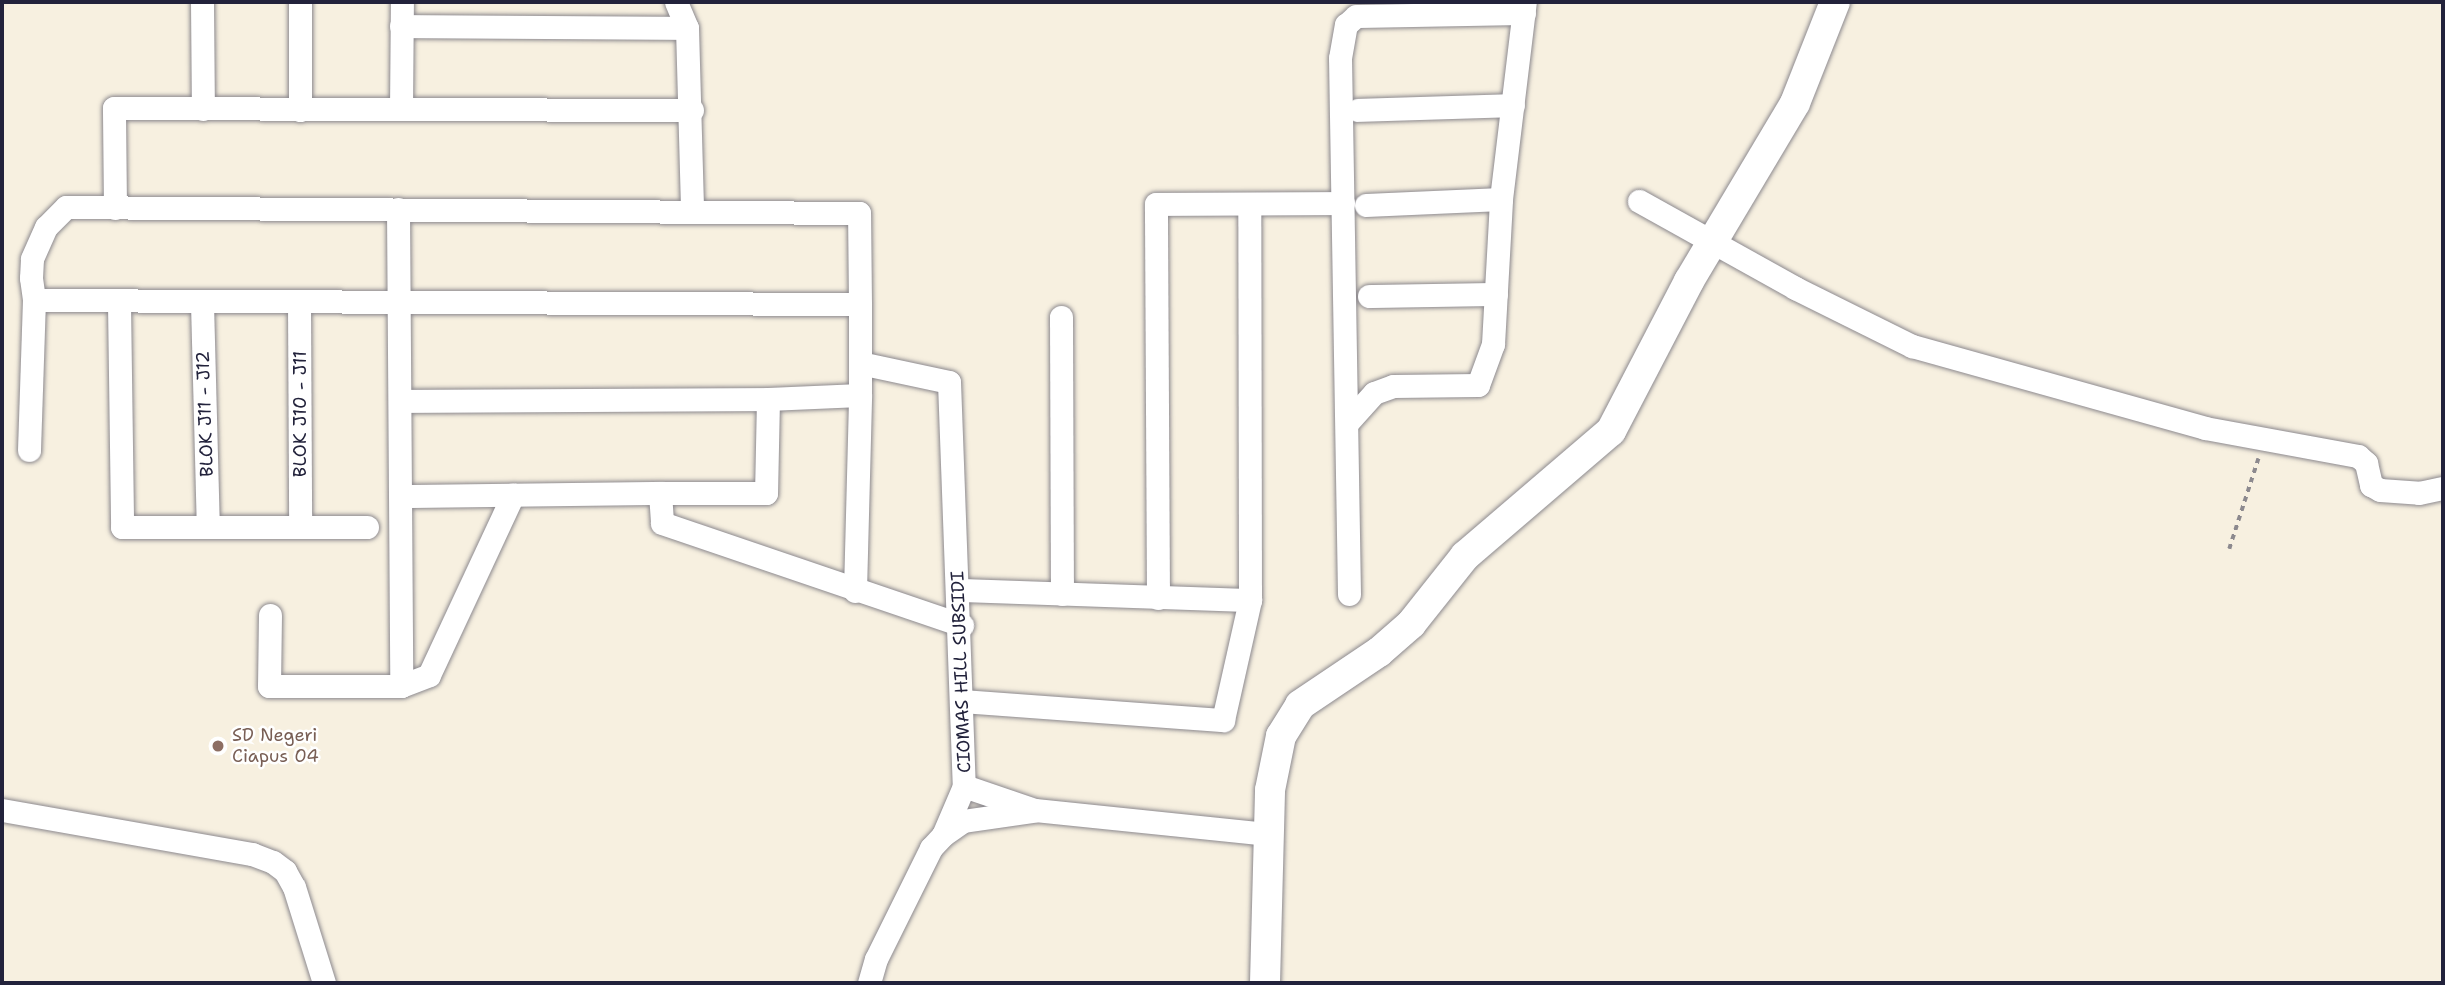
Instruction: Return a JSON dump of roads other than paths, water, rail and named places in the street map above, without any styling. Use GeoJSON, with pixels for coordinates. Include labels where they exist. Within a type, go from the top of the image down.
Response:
{"type":"FeatureCollection","features":[{"type":"Feature","properties":{"kind":"street"},"geometry":{"type":"LineString","coordinates":[[202,2],[203,108]]}},
{"type":"Feature","properties":{"kind":"street"},"geometry":{"type":"LineString","coordinates":[[300,2],[300,110]]}},
{"type":"Feature","properties":{"kind":"street"},"geometry":{"type":"LineString","coordinates":[[401,2],[401,109]]}},
{"type":"Feature","properties":{"kind":"street"},"geometry":{"type":"LineString","coordinates":[[676,2],[687,28],[692,110],[692,212]]}},
{"type":"Feature","properties":{"kind":"street"},"geometry":{"type":"LineString","coordinates":[[1265,983],[1269,834],[1275,753],[1300,705],[1393,641],[1465,556],[1611,431],[1713,241],[1796,103],[1835,2]]}},
{"type":"Feature","properties":{"kind":"street"},"geometry":{"type":"LineString","coordinates":[[1346,423],[1374,393],[1392,386],[1478,385],[1493,344],[1501,199],[1525,7],[1423,8],[1356,16],[1346,25],[1340,58],[1355,204],[1346,423],[1349,594]]}},
{"type":"Feature","properties":{"kind":"street"},"geometry":{"type":"LineString","coordinates":[[401,26],[687,28]]}},
{"type":"Feature","properties":{"kind":"street"},"geometry":{"type":"LineString","coordinates":[[1358,110],[1513,105]]}},
{"type":"Feature","properties":{"kind":"street"},"geometry":{"type":"LineString","coordinates":[[115,208],[114,108],[692,110]]}},
{"type":"Feature","properties":{"kind":"street"},"geometry":{"type":"LineString","coordinates":[[1158,598],[1156,204],[1355,204],[1501,199]]}},
{"type":"Feature","properties":{"kind":"street"},"geometry":{"type":"LineString","coordinates":[[1639,201],[1795,288],[1912,346],[2265,441],[2358,456],[2366,463],[2371,485],[2381,490],[2419,493],[2443,488]]}},
{"type":"Feature","properties":{"kind":"street"},"geometry":{"type":"LineString","coordinates":[[963,701],[1223,720],[1250,600],[1249,204]]}},
{"type":"Feature","properties":{"kind":"street"},"geometry":{"type":"LineString","coordinates":[[29,450],[34,300],[32,259],[46,226],[66,207],[859,213],[860,395],[855,591]]}},
{"type":"Feature","properties":{"kind":"street"},"geometry":{"type":"LineString","coordinates":[[398,209],[402,496],[401,686]]}},
{"type":"Feature","properties":{"kind":"street"},"geometry":{"type":"LineString","coordinates":[[1369,296],[1496,294]]}},
{"type":"Feature","properties":{"kind":"street"},"geometry":{"type":"LineString","coordinates":[[34,300],[119,303],[860,304]]}},
{"type":"Feature","properties":{"kind":"street"},"geometry":{"type":"LineString","coordinates":[[119,303],[122,527],[367,527]]}},
{"type":"Feature","properties":{"kind":"street","name":"BLOK J11 - J12"},"geometry":{"type":"LineString","coordinates":[[202,303],[208,525]]}},
{"type":"Feature","properties":{"kind":"street","name":"BLOK J10 - J11"},"geometry":{"type":"LineString","coordinates":[[299,303],[300,525]]}},
{"type":"Feature","properties":{"kind":"street"},"geometry":{"type":"LineString","coordinates":[[1061,317],[1062,594]]}},
{"type":"Feature","properties":{"kind":"street","name":"CIOMAS HILL SUBSIDI"},"geometry":{"type":"LineString","coordinates":[[860,363],[949,382],[962,625],[964,786],[1035,810],[1269,834]]}},
{"type":"Feature","properties":{"kind":"street"},"geometry":{"type":"LineString","coordinates":[[401,401],[768,399],[860,395]]}},
{"type":"Feature","properties":{"kind":"street"},"geometry":{"type":"LineString","coordinates":[[402,496],[766,493],[768,399]]}},
{"type":"Feature","properties":{"kind":"street"},"geometry":{"type":"LineString","coordinates":[[660,493],[662,523],[855,591],[962,625]]}},
{"type":"Feature","properties":{"kind":"street"},"geometry":{"type":"LineString","coordinates":[[270,615],[269,686],[401,686],[429,675],[513,495]]}},
{"type":"Feature","properties":{"kind":"street"},"geometry":{"type":"LineString","coordinates":[[959,590],[1250,600]]}},
{"type":"Feature","properties":{"kind":"street"},"geometry":{"type":"LineString","coordinates":[[943,835],[964,786]]}},
{"type":"Feature","properties":{"kind":"street"},"geometry":{"type":"LineString","coordinates":[[2,810],[252,854],[273,862],[285,871],[294,887],[324,983]]}},
{"type":"Feature","properties":{"kind":"street"},"geometry":{"type":"LineString","coordinates":[[869,983],[888,935],[931,848],[943,835],[963,821],[1035,810]]}},
{"type":"Feature","properties":{"kind":"place","name":"SD Negeri Ciapus 04"},"geometry":{"type":"Point","coordinates":[218,746]}}]}
